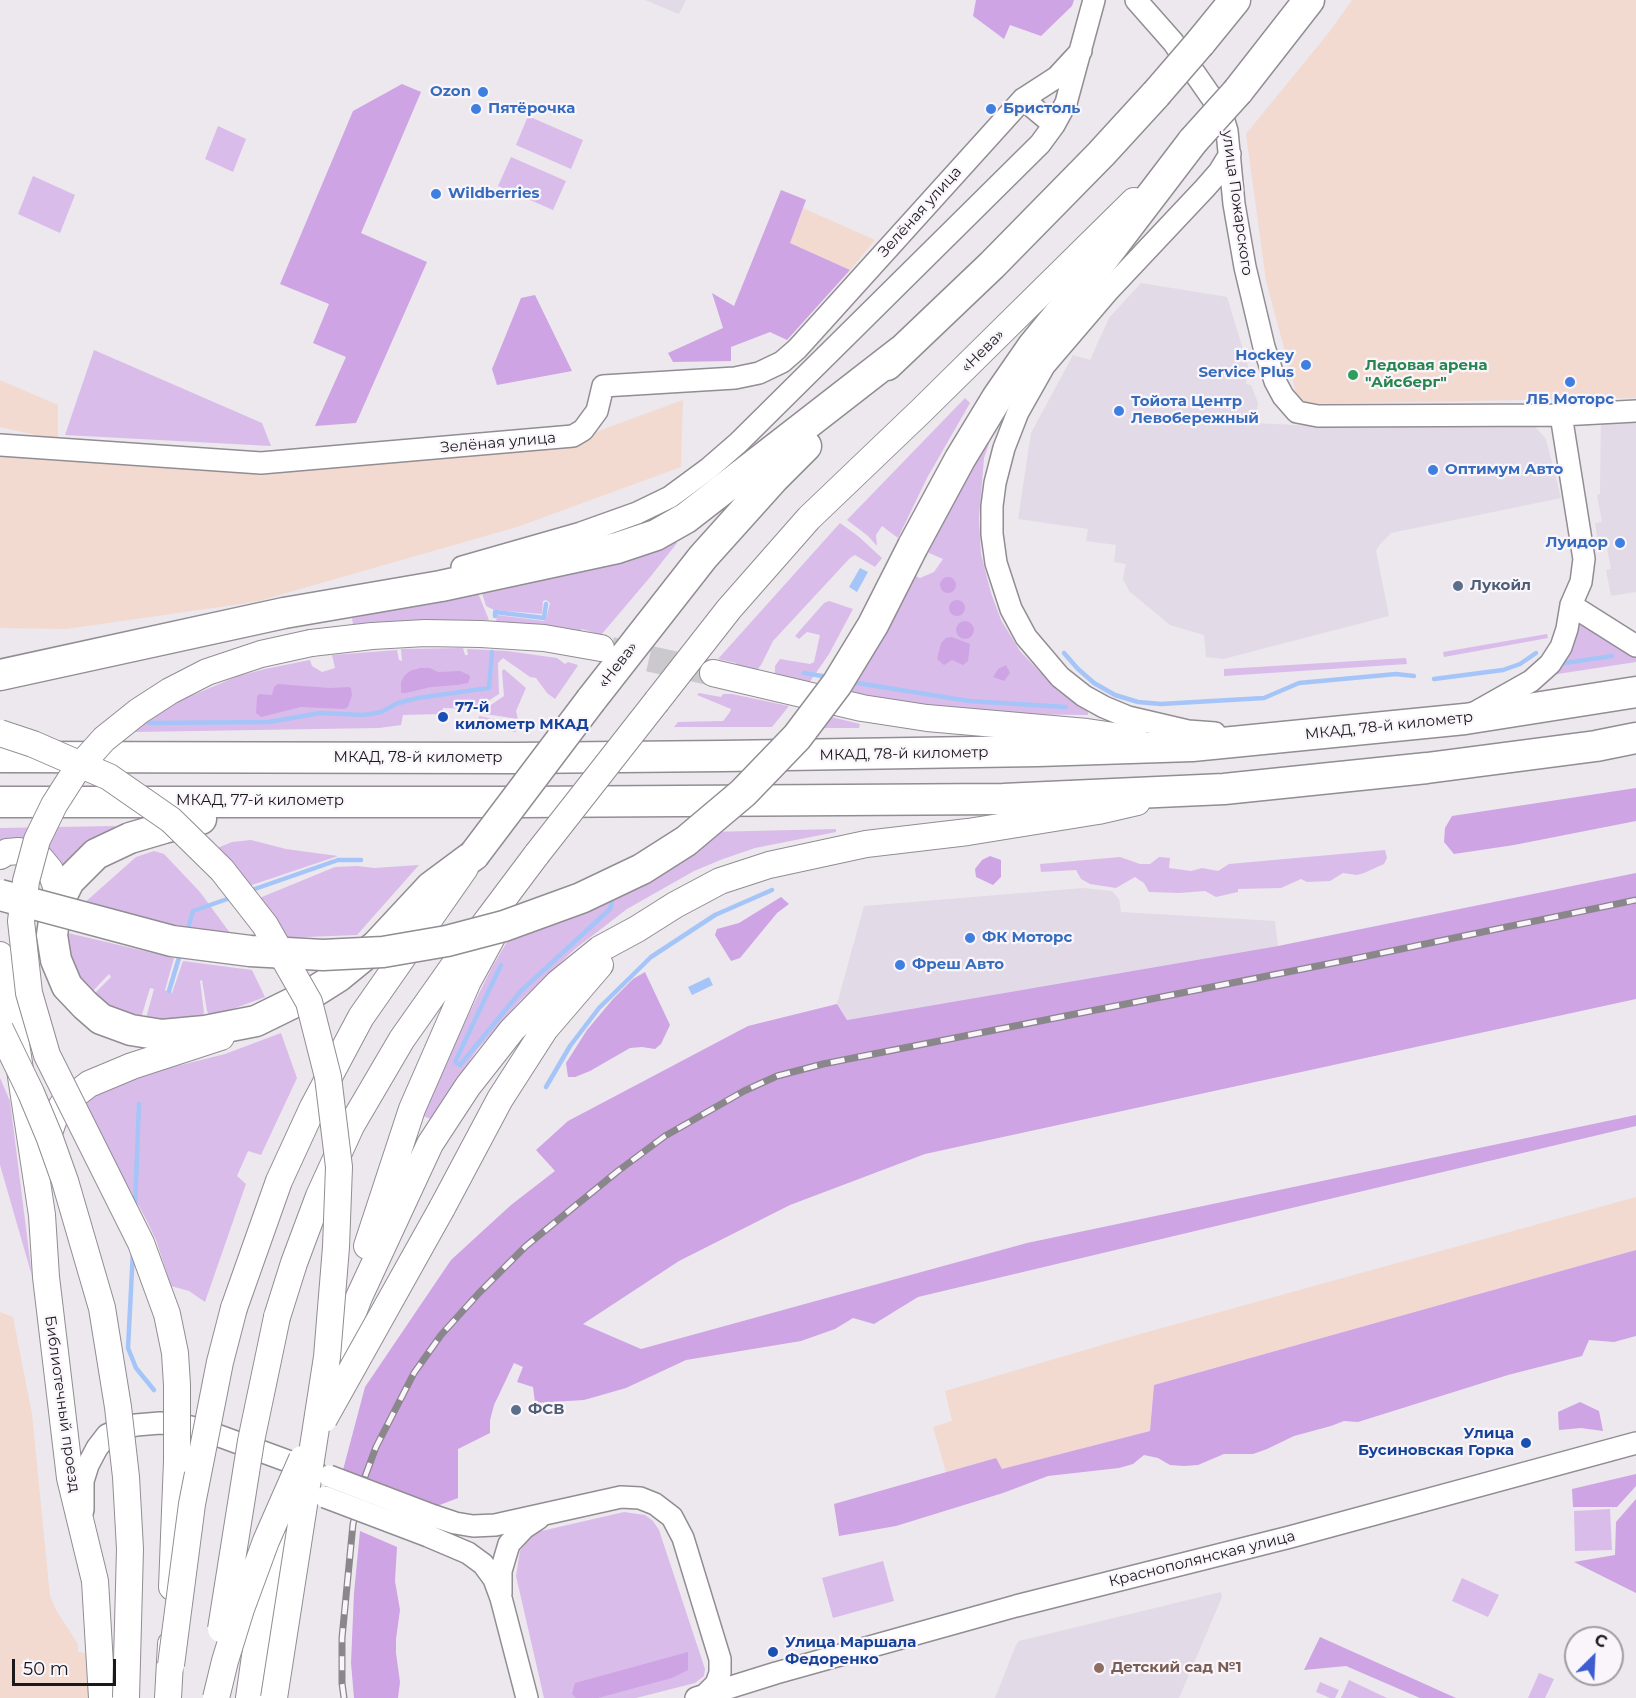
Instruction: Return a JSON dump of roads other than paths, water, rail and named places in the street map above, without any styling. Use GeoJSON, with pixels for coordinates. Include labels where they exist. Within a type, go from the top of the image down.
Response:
{"type":"FeatureCollection","features":[{"type":"Feature","properties":{"kind":"highway","name":"«Нева»"},"geometry":{"type":"LineString","coordinates":[[332,801],[212,816],[130,838],[96,854],[69,881],[56,907],[52,935],[56,960],[67,986],[101,1019],[130,1030],[162,1035],[205,1031],[256,1021],[339,976],[377,945],[432,887],[474,855],[703,557],[774,478],[901,351],[992,265],[1101,154],[1200,43],[1235,0]]}},
{"type":"Feature","properties":{"kind":"highway","name":"«Нева»"},"geometry":{"type":"LineString","coordinates":[[1193,141],[1238,91],[1310,0]]}},
{"type":"Feature","properties":{"kind":"highway"},"geometry":{"type":"LineString","coordinates":[[0,895],[172,941],[250,951],[323,955],[383,952],[447,941],[504,926],[581,898],[642,869],[686,841],[743,794],[797,737],[837,684],[873,625],[912,546],[960,459],[997,399],[1033,346],[1084,285],[1193,141]]}},
{"type":"Feature","properties":{"kind":"highway"},"geometry":{"type":"LineString","coordinates":[[0,675],[284,613],[441,586],[617,548],[656,535],[686,518],[901,351]]}},
{"type":"Feature","properties":{"kind":"highway","name":"МКАД, 78-й километр"},"geometry":{"type":"LineString","coordinates":[[0,757],[723,756],[1026,752],[1192,746],[1465,719],[1636,692]]}},
{"type":"Feature","properties":{"kind":"highway"},"geometry":{"type":"LineString","coordinates":[[1181,791],[1427,768],[1596,746],[1636,738]]}},
{"type":"Feature","properties":{"kind":"highway","name":"МКАД, 77-й километр"},"geometry":{"type":"LineString","coordinates":[[0,802],[1003,799],[1181,791]]}},
{"type":"Feature","properties":{"kind":"main road","name":"«Нева»"},"geometry":{"type":"LineString","coordinates":[[537,854],[729,609],[809,518],[930,402],[1193,141]]}},
{"type":"Feature","properties":{"kind":"main road"},"geometry":{"type":"LineString","coordinates":[[171,1665],[172,1568],[177,1461],[175,1353],[167,1314],[141,1243],[47,1055],[29,993],[21,921],[26,880],[37,840],[54,805],[77,769],[104,739],[139,711],[170,691],[207,672],[261,654],[311,643],[372,636],[425,633],[481,634],[544,639],[601,648]]}},
{"type":"Feature","properties":{"kind":"main road"},"geometry":{"type":"LineString","coordinates":[[713,673],[862,708],[927,718],[1087,732],[1192,746]]}},
{"type":"Feature","properties":{"kind":"main road"},"geometry":{"type":"LineString","coordinates":[[0,734],[33,744],[109,777],[171,819],[222,870],[265,925],[309,1002],[328,1077],[339,1167],[336,1247],[327,1357],[274,1698]]}},
{"type":"Feature","properties":{"kind":"main road"},"geometry":{"type":"LineString","coordinates":[[341,1340],[430,1144],[468,1086],[512,1030],[558,983],[600,950],[720,881],[769,865],[866,844],[968,832],[1098,811],[1181,791]]}},
{"type":"Feature","properties":{"kind":"main road"},"geometry":{"type":"LineString","coordinates":[[0,856],[19,850],[41,859],[50,870],[56,886],[56,907]]}},
{"type":"Feature","properties":{"kind":"main road"},"geometry":{"type":"LineString","coordinates":[[215,1698],[222,1627],[251,1442],[277,1317],[319,1196],[351,1126],[402,1039],[537,854]]}},
{"type":"Feature","properties":{"kind":"main road"},"geometry":{"type":"LineString","coordinates":[[249,1698],[261,1614],[285,1515],[341,1340],[352,1292],[412,1109],[468,981],[537,854]]}},
{"type":"Feature","properties":{"kind":"main road"},"geometry":{"type":"LineString","coordinates":[[168,1698],[194,1493],[220,1362],[234,1308],[279,1181],[313,1107],[361,1017],[474,855]]}},
{"type":"Feature","properties":{"kind":"main road"},"geometry":{"type":"LineString","coordinates":[[215,1698],[241,1609],[266,1541],[300,1463],[500,1099],[544,1029],[588,978],[637,929]]}},
{"type":"Feature","properties":{"kind":"main road"},"geometry":{"type":"LineString","coordinates":[[0,955],[12,1017],[42,1215]]}},
{"type":"Feature","properties":{"kind":"main road"},"geometry":{"type":"LineString","coordinates":[[42,1215],[49,1132],[63,1104],[89,1084],[132,1066],[216,1039],[256,1021]]}},
{"type":"Feature","properties":{"kind":"main road"},"geometry":{"type":"LineString","coordinates":[[0,1029],[49,1136],[65,1181],[102,1308],[118,1407],[126,1477],[130,1549],[126,1698]]}},
{"type":"Feature","properties":{"kind":"main road","name":"Библиотечный проезд"},"geometry":{"type":"LineString","coordinates":[[42,1215],[46,1277],[70,1478],[95,1581],[102,1698]]}},
{"type":"Feature","properties":{"kind":"street"},"geometry":{"type":"LineString","coordinates":[[284,613],[490,560],[581,533],[637,513],[670,497],[708,469],[738,443],[1040,144],[1066,103],[1094,0]]}},
{"type":"Feature","properties":{"kind":"street","name":"улица Пожарского"},"geometry":{"type":"LineString","coordinates":[[1136,0],[1173,42],[1221,111],[1227,131],[1234,204],[1245,267],[1264,347],[1282,396],[1297,412],[1318,416],[1560,415],[1636,411]]}},
{"type":"Feature","properties":{"kind":"street"},"geometry":{"type":"LineString","coordinates":[[1054,125],[1023,99],[1057,77],[1081,51]]}},
{"type":"Feature","properties":{"kind":"street","name":"Зелёная улица"},"geometry":{"type":"LineString","coordinates":[[0,445],[261,463],[573,436],[584,430],[594,416],[603,386],[735,378],[759,373],[783,362],[1023,99]]}},
{"type":"Feature","properties":{"kind":"street"},"geometry":{"type":"LineString","coordinates":[[1230,154],[1219,172],[1205,188],[1109,290],[1044,366],[1018,412],[1004,448],[995,483],[992,534],[1002,584],[1011,609],[1026,637],[1060,677],[1084,696],[1128,717],[1188,731],[1281,738]]}},
{"type":"Feature","properties":{"kind":"street"},"geometry":{"type":"LineString","coordinates":[[1465,719],[1543,672],[1561,647],[1567,629],[1571,604],[1581,582],[1584,559],[1560,415]]}},
{"type":"Feature","properties":{"kind":"street"},"geometry":{"type":"LineString","coordinates":[[1571,604],[1636,646]]}},
{"type":"Feature","properties":{"kind":"street"},"geometry":{"type":"LineString","coordinates":[[82,1529],[83,1481],[88,1465],[107,1435],[120,1429],[160,1423],[182,1425],[203,1430],[301,1466],[327,1487],[431,1526],[483,1564],[494,1579],[501,1598],[528,1698]]}},
{"type":"Feature","properties":{"kind":"street","name":"Краснополянская улица"},"geometry":{"type":"LineString","coordinates":[[700,1697],[768,1675],[1016,1606],[1290,1537],[1636,1443]]}},
{"type":"Feature","properties":{"kind":"street"},"geometry":{"type":"LineString","coordinates":[[285,1515],[302,1499],[327,1487]]}},
{"type":"Feature","properties":{"kind":"street"},"geometry":{"type":"LineString","coordinates":[[431,1526],[455,1523],[473,1526],[495,1524],[621,1497],[640,1497],[655,1504],[672,1517],[683,1538],[720,1659],[720,1673],[716,1684],[700,1697]]}},
{"type":"Feature","properties":{"kind":"street"},"geometry":{"type":"LineString","coordinates":[[501,1598],[501,1571],[510,1544],[524,1528],[548,1513]]}},
{"type":"Feature","properties":{"kind":"street","name":"Краснополянская улица"},"geometry":{"type":"LineString","coordinates":[[720,1659],[730,1671],[742,1677],[750,1679],[768,1675]]}},
{"type":"Feature","properties":{"kind":"water"},"geometry":{"type":"Polygon","coordinates":[[[860,568],[868,572],[857,592],[849,587],[860,568]]]}},
{"type":"Feature","properties":{"kind":"water"},"geometry":{"type":"Polygon","coordinates":[[[709,977],[713,985],[692,995],[688,987],[709,977]]]}},
{"type":"Feature","properties":{"kind":"waterway"},"geometry":{"type":"LineString","coordinates":[[495,616],[495,612],[544,618],[546,604]]}},
{"type":"Feature","properties":{"kind":"waterway"},"geometry":{"type":"LineString","coordinates":[[149,723],[269,722],[320,713],[364,715],[381,712],[398,703],[418,698],[489,688],[492,652]]}},
{"type":"Feature","properties":{"kind":"waterway"},"geometry":{"type":"LineString","coordinates":[[1064,653],[1094,683],[1115,695],[1138,702],[1161,704],[1264,698],[1299,683],[1396,674],[1414,676]]}},
{"type":"Feature","properties":{"kind":"waterway"},"geometry":{"type":"LineString","coordinates":[[1434,679],[1503,670],[1520,664],[1536,653]]}},
{"type":"Feature","properties":{"kind":"waterway"},"geometry":{"type":"LineString","coordinates":[[1565,663],[1612,656]]}},
{"type":"Feature","properties":{"kind":"waterway"},"geometry":{"type":"LineString","coordinates":[[804,673],[828,677]]}},
{"type":"Feature","properties":{"kind":"waterway"},"geometry":{"type":"LineString","coordinates":[[851,682],[969,701],[1066,707]]}},
{"type":"Feature","properties":{"kind":"waterway"},"geometry":{"type":"LineString","coordinates":[[249,891],[338,860],[361,860]]}},
{"type":"Feature","properties":{"kind":"waterway"},"geometry":{"type":"LineString","coordinates":[[546,1087],[570,1046],[599,1008],[651,957],[715,915],[772,890]]}},
{"type":"Feature","properties":{"kind":"waterway"},"geometry":{"type":"LineString","coordinates":[[501,965],[455,1062],[460,1065],[521,991],[610,909],[612,902],[609,895]]}},
{"type":"Feature","properties":{"kind":"waterway"},"geometry":{"type":"LineString","coordinates":[[187,932],[193,911],[233,897]]}},
{"type":"Feature","properties":{"kind":"waterway"},"geometry":{"type":"LineString","coordinates":[[169,991],[181,951]]}},
{"type":"Feature","properties":{"kind":"waterway"},"geometry":{"type":"LineString","coordinates":[[135,1207],[139,1104]]}},
{"type":"Feature","properties":{"kind":"waterway"},"geometry":{"type":"LineString","coordinates":[[133,1251],[128,1348],[136,1368],[154,1390]]}},
{"type":"Feature","properties":{"kind":"tunnel"},"geometry":{"type":"LineString","coordinates":[[611,650],[713,673]]}},
{"type":"Feature","properties":{"kind":"railway"},"geometry":{"type":"LineString","coordinates":[[344,1698],[342,1638],[353,1524],[363,1482],[376,1447],[414,1373],[441,1335],[526,1246],[665,1136],[744,1091],[777,1076],[823,1064],[1358,958],[1636,900]]}},
{"type":"Feature","properties":{"kind":"place","name":"Ozon"},"geometry":{"type":"Point","coordinates":[483,92]}},
{"type":"Feature","properties":{"kind":"place","name":"Пятёрочка"},"geometry":{"type":"Point","coordinates":[476,109]}},
{"type":"Feature","properties":{"kind":"place","name":"Бристоль"},"geometry":{"type":"Point","coordinates":[991,109]}},
{"type":"Feature","properties":{"kind":"place","name":"Wildberries"},"geometry":{"type":"Point","coordinates":[436,194]}},
{"type":"Feature","properties":{"kind":"place","name":"Hockey Service Plus"},"geometry":{"type":"Point","coordinates":[1306,365]}},
{"type":"Feature","properties":{"kind":"place","name":"Ледовая арена \"Айсберг\""},"geometry":{"type":"Point","coordinates":[1353,375]}},
{"type":"Feature","properties":{"kind":"place","name":"ЛБ Моторс"},"geometry":{"type":"Point","coordinates":[1570,382]}},
{"type":"Feature","properties":{"kind":"place","name":"Тойота Центр Левобережный"},"geometry":{"type":"Point","coordinates":[1119,411]}},
{"type":"Feature","properties":{"kind":"place","name":"Оптимум Авто"},"geometry":{"type":"Point","coordinates":[1433,470]}},
{"type":"Feature","properties":{"kind":"place","name":"Луидор"},"geometry":{"type":"Point","coordinates":[1620,543]}},
{"type":"Feature","properties":{"kind":"place","name":"Лукойл"},"geometry":{"type":"Point","coordinates":[1458,586]}},
{"type":"Feature","properties":{"kind":"place","name":"77-й километр МКАД"},"geometry":{"type":"Point","coordinates":[443,717]}},
{"type":"Feature","properties":{"kind":"place","name":"ФК Моторс"},"geometry":{"type":"Point","coordinates":[970,938]}},
{"type":"Feature","properties":{"kind":"place","name":"Фреш Авто"},"geometry":{"type":"Point","coordinates":[900,965]}},
{"type":"Feature","properties":{"kind":"place","name":"ФСВ"},"geometry":{"type":"Point","coordinates":[516,1410]}},
{"type":"Feature","properties":{"kind":"place","name":"Улица Бусиновская Горка"},"geometry":{"type":"Point","coordinates":[1526,1443]}},
{"type":"Feature","properties":{"kind":"place","name":"Улица Маршала Федоренко"},"geometry":{"type":"Point","coordinates":[773,1652]}},
{"type":"Feature","properties":{"kind":"place","name":"Детский сад №1"},"geometry":{"type":"Point","coordinates":[1099,1668]}}]}
